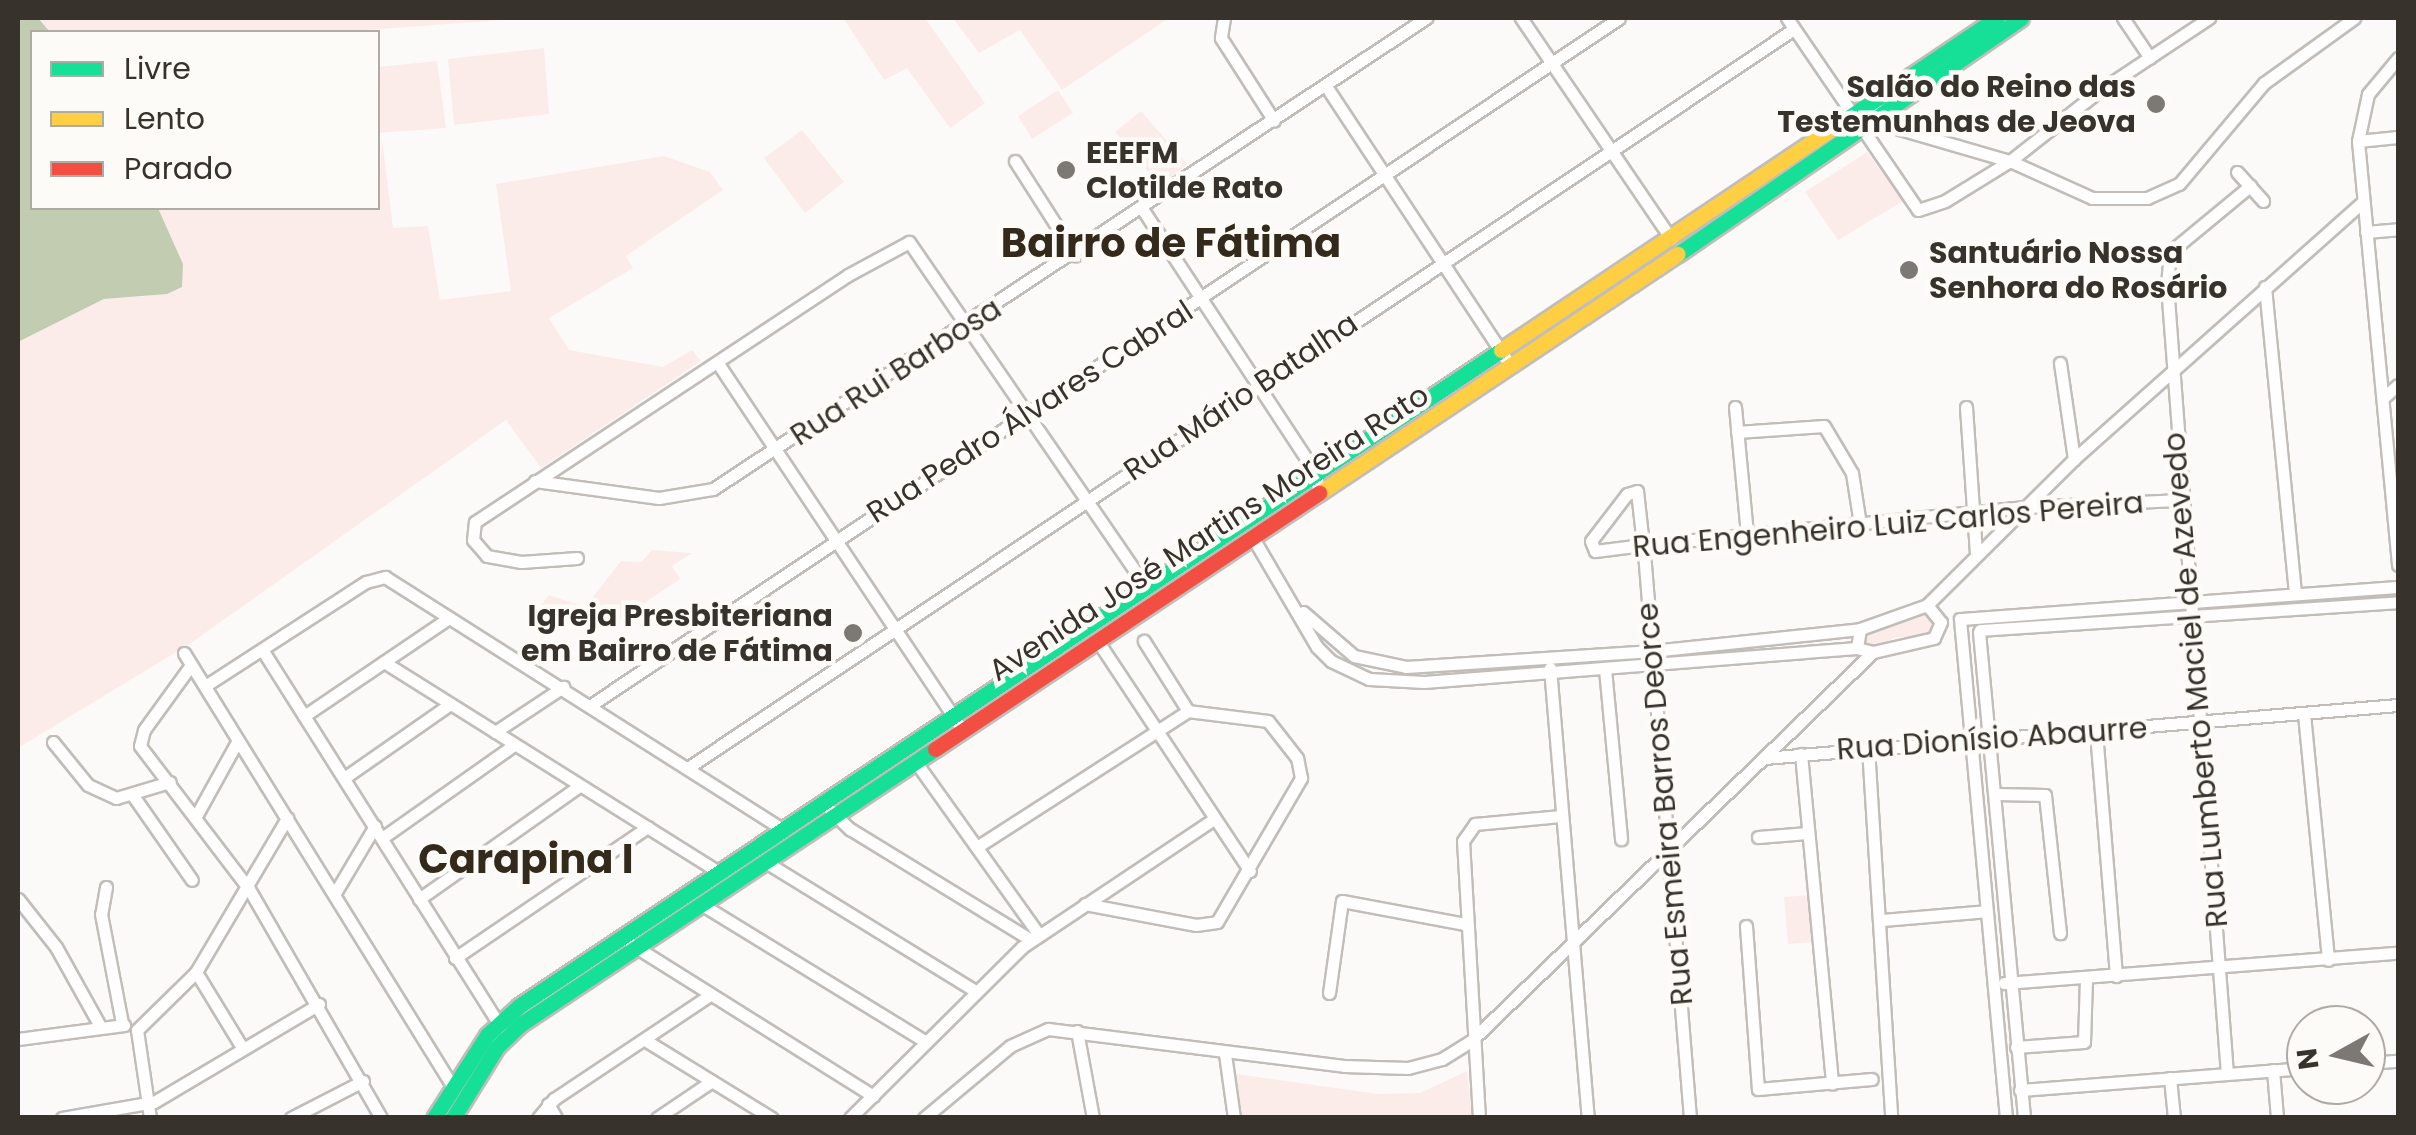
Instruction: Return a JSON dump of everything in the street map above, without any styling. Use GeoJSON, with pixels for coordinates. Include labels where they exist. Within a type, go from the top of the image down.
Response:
{"type":"FeatureCollection","features":[{"type":"Feature","properties":{"kind":"street"},"geometry":{"type":"LineString","coordinates":[[1224,18],[1221,38],[1274,121]]}},
{"type":"Feature","properties":{"kind":"street","name":"Rua Rui Barbosa"},"geometry":{"type":"LineString","coordinates":[[535,481],[688,497],[777,449],[1143,210],[1426,18]]}},
{"type":"Feature","properties":{"kind":"street"},"geometry":{"type":"LineString","coordinates":[[1521,18],[1670,239]]}},
{"type":"Feature","properties":{"kind":"street","name":"Rua Pedro Álvares Cabral"},"geometry":{"type":"LineString","coordinates":[[591,705],[1618,18]]}},
{"type":"Feature","properties":{"kind":"street","name":"Avenida José Martins Moreira Rato"},"geometry":{"type":"LineString","coordinates":[[453,1118],[502,1029],[638,948],[915,761],[957,723],[1147,588],[1670,239],[1864,122],[1876,102],[1997,18]]}},
{"type":"Feature","properties":{"kind":"street","name":"Avenida José Martins Moreira Rato"},"geometry":{"type":"LineString","coordinates":[[434,1118],[453,1087],[502,1029],[623,938],[834,797],[1097,640],[1253,538],[2021,18]]}},
{"type":"Feature","properties":{"kind":"street"},"geometry":{"type":"LineString","coordinates":[[2123,18],[2150,58]]}},
{"type":"Feature","properties":{"kind":"street"},"geometry":{"type":"LineString","coordinates":[[1791,23],[1864,122],[1918,210],[1945,201],[2010,161],[2209,18]]}},
{"type":"Feature","properties":{"kind":"street"},"geometry":{"type":"LineString","coordinates":[[1864,122],[2010,161],[2092,198],[2119,202],[2164,194],[2194,170],[2264,83],[2354,18]]}},
{"type":"Feature","properties":{"kind":"street","name":"Rua Mário Batalha"},"geometry":{"type":"LineString","coordinates":[[690,767],[1791,23]]}},
{"type":"Feature","properties":{"kind":"street"},"geometry":{"type":"LineString","coordinates":[[2398,58],[2368,94],[2358,140],[2395,475],[2398,564]]}},
{"type":"Feature","properties":{"kind":"street"},"geometry":{"type":"LineString","coordinates":[[1326,86],[1511,366]]}},
{"type":"Feature","properties":{"kind":"street"},"geometry":{"type":"LineString","coordinates":[[2358,140],[2398,137]]}},
{"type":"Feature","properties":{"kind":"street"},"geometry":{"type":"LineString","coordinates":[[1015,161],[1075,255]]}},
{"type":"Feature","properties":{"kind":"street"},"geometry":{"type":"LineString","coordinates":[[2237,172],[2262,200]]}},
{"type":"Feature","properties":{"kind":"street","name":"Rua Lumberto Maciel de Azevedo"},"geometry":{"type":"LineString","coordinates":[[2228,1074],[2192,604],[2169,372],[2167,285],[2170,252],[2250,186]]}},
{"type":"Feature","properties":{"kind":"street"},"geometry":{"type":"LineString","coordinates":[[1296,606],[1354,656],[1386,666],[1652,651],[1860,629],[1927,606],[2074,458],[2362,202]]}},
{"type":"Feature","properties":{"kind":"street"},"geometry":{"type":"LineString","coordinates":[[1143,210],[1317,476],[1318,494]]}},
{"type":"Feature","properties":{"kind":"street"},"geometry":{"type":"LineString","coordinates":[[2366,232],[2398,228]]}},
{"type":"Feature","properties":{"kind":"street"},"geometry":{"type":"LineString","coordinates":[[577,558],[509,562],[479,550],[475,522],[510,494],[719,366],[848,274],[909,242],[1147,588]]}},
{"type":"Feature","properties":{"kind":"street"},"geometry":{"type":"LineString","coordinates":[[2265,287],[2294,594]]}},
{"type":"Feature","properties":{"kind":"street"},"geometry":{"type":"LineString","coordinates":[[2060,363],[2074,458]]}},
{"type":"Feature","properties":{"kind":"street"},"geometry":{"type":"LineString","coordinates":[[719,366],[957,723]]}},
{"type":"Feature","properties":{"kind":"street"},"geometry":{"type":"LineString","coordinates":[[2384,398],[2398,386]]}},
{"type":"Feature","properties":{"kind":"street"},"geometry":{"type":"LineString","coordinates":[[1735,407],[1746,536]]}},
{"type":"Feature","properties":{"kind":"street"},"geometry":{"type":"LineString","coordinates":[[1966,407],[1968,512],[1976,554]]}},
{"type":"Feature","properties":{"kind":"street"},"geometry":{"type":"LineString","coordinates":[[1737,432],[1824,426],[1852,473],[1860,524]]}},
{"type":"Feature","properties":{"kind":"street","name":"Rua Esmeira Barros Deorce"},"geometry":{"type":"LineString","coordinates":[[1595,552],[1591,541],[1637,491],[1690,1118]]}},
{"type":"Feature","properties":{"kind":"street","name":"Rua Engenheiro Luiz Carlos Pereira"},"geometry":{"type":"LineString","coordinates":[[1595,552],[1968,512],[2182,500]]}},
{"type":"Feature","properties":{"kind":"street"},"geometry":{"type":"LineString","coordinates":[[1253,538],[1324,654],[1369,679],[1550,673],[1857,648],[1873,652],[1994,629],[2192,619],[2398,602]]}},
{"type":"Feature","properties":{"kind":"street"},"geometry":{"type":"LineString","coordinates":[[205,686],[380,576],[690,767],[783,830]]}},
{"type":"Feature","properties":{"kind":"street"},"geometry":{"type":"LineString","coordinates":[[1942,622],[1960,619],[1980,632],[2192,604],[2398,588]]}},
{"type":"Feature","properties":{"kind":"street"},"geometry":{"type":"LineString","coordinates":[[1927,606],[1942,622]]}},
{"type":"Feature","properties":{"kind":"street"},"geometry":{"type":"LineString","coordinates":[[304,716],[449,618]]}},
{"type":"Feature","properties":{"kind":"street"},"geometry":{"type":"LineString","coordinates":[[1960,619],[2006,1118]]}},
{"type":"Feature","properties":{"kind":"street"},"geometry":{"type":"LineString","coordinates":[[1934,638],[1942,622]]}},
{"type":"Feature","properties":{"kind":"street"},"geometry":{"type":"LineString","coordinates":[[1857,648],[1860,629]]}},
{"type":"Feature","properties":{"kind":"street"},"geometry":{"type":"LineString","coordinates":[[1980,632],[2024,1118]]}},
{"type":"Feature","properties":{"kind":"street"},"geometry":{"type":"LineString","coordinates":[[1097,640],[1250,871]]}},
{"type":"Feature","properties":{"kind":"street"},"geometry":{"type":"LineString","coordinates":[[1085,904],[1211,925],[1223,917],[1300,782],[1287,742],[1263,718],[1200,717],[1188,710],[1144,641]]}},
{"type":"Feature","properties":{"kind":"street"},"geometry":{"type":"LineString","coordinates":[[262,650],[502,1029]]}},
{"type":"Feature","properties":{"kind":"street"},"geometry":{"type":"LineString","coordinates":[[924,1118],[1027,1036],[1078,1031],[1226,1054],[1408,1068],[1442,1059],[1472,1040],[1873,652]]}},
{"type":"Feature","properties":{"kind":"street"},"geometry":{"type":"LineString","coordinates":[[1549,658],[1570,947],[1588,1118]]}},
{"type":"Feature","properties":{"kind":"street"},"geometry":{"type":"LineString","coordinates":[[381,1118],[249,889],[139,742],[188,659],[453,1087]]}},
{"type":"Feature","properties":{"kind":"street"},"geometry":{"type":"LineString","coordinates":[[384,662],[719,872]]}},
{"type":"Feature","properties":{"kind":"street"},"geometry":{"type":"LineString","coordinates":[[1605,669],[1621,839]]}},
{"type":"Feature","properties":{"kind":"street"},"geometry":{"type":"LineString","coordinates":[[495,732],[563,687]]}},
{"type":"Feature","properties":{"kind":"street"},"geometry":{"type":"LineString","coordinates":[[344,778],[450,704]]}},
{"type":"Feature","properties":{"kind":"street","name":"Rua Dionísio Abaurre"},"geometry":{"type":"LineString","coordinates":[[1764,758],[2398,705]]}},
{"type":"Feature","properties":{"kind":"street"},"geometry":{"type":"LineString","coordinates":[[977,846],[1188,710]]}},
{"type":"Feature","properties":{"kind":"street"},"geometry":{"type":"LineString","coordinates":[[2304,714],[2328,960]]}},
{"type":"Feature","properties":{"kind":"street"},"geometry":{"type":"LineString","coordinates":[[2096,732],[2116,976]]}},
{"type":"Feature","properties":{"kind":"street"},"geometry":{"type":"LineString","coordinates":[[53,742],[98,792],[134,797],[170,782]]}},
{"type":"Feature","properties":{"kind":"street"},"geometry":{"type":"LineString","coordinates":[[196,816],[237,742]]}},
{"type":"Feature","properties":{"kind":"street"},"geometry":{"type":"LineString","coordinates":[[335,893],[378,832],[514,746]]}},
{"type":"Feature","properties":{"kind":"street"},"geometry":{"type":"LineString","coordinates":[[1868,748],[1882,920],[1891,1118]]}},
{"type":"Feature","properties":{"kind":"street"},"geometry":{"type":"LineString","coordinates":[[1802,754],[1832,1084]]}},
{"type":"Feature","properties":{"kind":"street"},"geometry":{"type":"LineString","coordinates":[[915,761],[977,846],[1035,938]]}},
{"type":"Feature","properties":{"kind":"street"},"geometry":{"type":"LineString","coordinates":[[419,899],[579,786]]}},
{"type":"Feature","properties":{"kind":"street"},"geometry":{"type":"LineString","coordinates":[[1996,794],[2045,795],[2060,933]]}},
{"type":"Feature","properties":{"kind":"street"},"geometry":{"type":"LineString","coordinates":[[134,797],[192,880]]}},
{"type":"Feature","properties":{"kind":"street"},"geometry":{"type":"LineString","coordinates":[[834,797],[833,816],[1035,938]]}},
{"type":"Feature","properties":{"kind":"street"},"geometry":{"type":"LineString","coordinates":[[1479,1118],[1465,924],[1467,830],[1481,822],[1561,816]]}},
{"type":"Feature","properties":{"kind":"street"},"geometry":{"type":"LineString","coordinates":[[138,1030],[196,972],[249,889],[287,818]]}},
{"type":"Feature","properties":{"kind":"street"},"geometry":{"type":"LineString","coordinates":[[850,1118],[974,990],[1035,938],[1214,819]]}},
{"type":"Feature","properties":{"kind":"street"},"geometry":{"type":"LineString","coordinates":[[455,958],[648,827]]}},
{"type":"Feature","properties":{"kind":"street"},"geometry":{"type":"LineString","coordinates":[[1758,837],[1808,833]]}},
{"type":"Feature","properties":{"kind":"street"},"geometry":{"type":"LineString","coordinates":[[764,861],[974,990]]}},
{"type":"Feature","properties":{"kind":"street"},"geometry":{"type":"LineString","coordinates":[[106,888],[100,914],[122,1023]]}},
{"type":"Feature","properties":{"kind":"street"},"geometry":{"type":"LineString","coordinates":[[18,899],[56,947],[100,1026]]}},
{"type":"Feature","properties":{"kind":"street"},"geometry":{"type":"LineString","coordinates":[[1330,993],[1342,901],[1465,924]]}},
{"type":"Feature","properties":{"kind":"street"},"geometry":{"type":"LineString","coordinates":[[701,904],[926,1042]]}},
{"type":"Feature","properties":{"kind":"street"},"geometry":{"type":"LineString","coordinates":[[1882,920],[1986,911]]}},
{"type":"Feature","properties":{"kind":"street"},"geometry":{"type":"LineString","coordinates":[[1746,926],[1756,1086],[1768,1093],[1872,1079]]}},
{"type":"Feature","properties":{"kind":"street"},"geometry":{"type":"LineString","coordinates":[[623,938],[873,1096]]}},
{"type":"Feature","properties":{"kind":"street"},"geometry":{"type":"LineString","coordinates":[[1995,984],[2398,953]]}},
{"type":"Feature","properties":{"kind":"street"},"geometry":{"type":"LineString","coordinates":[[196,972],[243,1049]]}},
{"type":"Feature","properties":{"kind":"street"},"geometry":{"type":"LineString","coordinates":[[2016,1047],[2084,1042],[2086,978]]}},
{"type":"Feature","properties":{"kind":"street"},"geometry":{"type":"LineString","coordinates":[[538,1118],[548,1104],[710,995]]}},
{"type":"Feature","properties":{"kind":"street"},"geometry":{"type":"LineString","coordinates":[[62,1118],[149,1111],[318,1004]]}},
{"type":"Feature","properties":{"kind":"street"},"geometry":{"type":"LineString","coordinates":[[18,1039],[122,1023],[138,1030]]}},
{"type":"Feature","properties":{"kind":"street"},"geometry":{"type":"LineString","coordinates":[[138,1030],[149,1111]]}},
{"type":"Feature","properties":{"kind":"street"},"geometry":{"type":"LineString","coordinates":[[1078,1031],[1093,1118]]}},
{"type":"Feature","properties":{"kind":"street"},"geometry":{"type":"LineString","coordinates":[[646,1040],[772,1118]]}},
{"type":"Feature","properties":{"kind":"street"},"geometry":{"type":"LineString","coordinates":[[1226,1054],[1234,1118]]}},
{"type":"Feature","properties":{"kind":"street"},"geometry":{"type":"LineString","coordinates":[[2020,1090],[2286,1069]]}},
{"type":"Feature","properties":{"kind":"street"},"geometry":{"type":"LineString","coordinates":[[2273,1070],[2276,1118]]}},
{"type":"Feature","properties":{"kind":"street"},"geometry":{"type":"LineString","coordinates":[[2170,1078],[2174,1118]]}},
{"type":"Feature","properties":{"kind":"street"},"geometry":{"type":"LineString","coordinates":[[291,1118],[363,1081]]}},
{"type":"Feature","properties":{"kind":"street"},"geometry":{"type":"LineString","coordinates":[[657,1118],[712,1082]]}},
{"type":"Feature","properties":{"kind":"street"},"geometry":{"type":"LineString","coordinates":[[548,1104],[556,1118]]}},
{"type":"Feature","properties":{"kind":"shaded area"},"geometry":{"type":"Polygon","coordinates":[[[18,18],[38,18],[48,30],[30,30],[30,210],[159,210],[183,264],[182,287],[167,294],[104,299],[18,342],[18,18]]]}},
{"type":"Feature","properties":{"kind":"shaded area"},"geometry":{"type":"Polygon","coordinates":[[[38,18],[502,20],[366,30],[48,30],[38,18]]]}},
{"type":"Feature","properties":{"kind":"shaded area"},"geometry":{"type":"Polygon","coordinates":[[[843,18],[925,18],[985,103],[950,128],[907,68],[884,80],[843,18]]]}},
{"type":"Feature","properties":{"kind":"shaded area"},"geometry":{"type":"Polygon","coordinates":[[[953,18],[1169,18],[1062,90],[1020,30],[979,53],[953,18]]]}},
{"type":"Feature","properties":{"kind":"shaded area"},"geometry":{"type":"Polygon","coordinates":[[[544,48],[549,114],[454,125],[448,59],[544,48]]]}},
{"type":"Feature","properties":{"kind":"shaded area"},"geometry":{"type":"Polygon","coordinates":[[[437,61],[446,128],[380,133],[380,67],[437,61]]]}},
{"type":"Feature","properties":{"kind":"shaded area"},"geometry":{"type":"Polygon","coordinates":[[[1058,90],[1073,113],[1032,139],[1018,116],[1058,90]]]}},
{"type":"Feature","properties":{"kind":"shaded area"},"geometry":{"type":"Polygon","coordinates":[[[1141,111],[1187,164],[1160,186],[1115,132],[1141,111]]]}},
{"type":"Feature","properties":{"kind":"shaded area"},"geometry":{"type":"Polygon","coordinates":[[[802,130],[844,182],[805,213],[764,158],[802,130]]]}},
{"type":"Feature","properties":{"kind":"shaded area"},"geometry":{"type":"Polygon","coordinates":[[[382,139],[393,228],[428,226],[440,300],[511,291],[496,184],[664,156],[710,172],[723,190],[626,256],[633,268],[549,318],[569,350],[663,367],[692,350],[701,361],[541,468],[506,420],[188,645],[18,748],[18,342],[104,299],[149,296],[183,264],[159,210],[380,210],[382,139]]]}},
{"type":"Feature","properties":{"kind":"shaded area"},"geometry":{"type":"Polygon","coordinates":[[[1867,152],[1903,201],[1838,240],[1805,192],[1867,152]]]}},
{"type":"Feature","properties":{"kind":"shaded area"},"geometry":{"type":"Polygon","coordinates":[[[652,550],[692,553],[672,566],[680,579],[607,628],[591,617],[566,620],[537,610],[549,595],[585,607],[621,561],[641,562],[652,550]]]}},
{"type":"Feature","properties":{"kind":"shaded area"},"geometry":{"type":"Polygon","coordinates":[[[1925,610],[1938,618],[1928,637],[1896,637],[1868,651],[1858,636],[1925,610]]]}},
{"type":"Feature","properties":{"kind":"shaded area"},"geometry":{"type":"Polygon","coordinates":[[[1811,895],[1815,942],[1788,944],[1784,897],[1811,895]]]}},
{"type":"Feature","properties":{"kind":"shaded area"},"geometry":{"type":"Polygon","coordinates":[[[1467,1071],[1472,1117],[1242,1117],[1236,1074],[1378,1094],[1420,1093],[1467,1071]]]}},
{"type":"Feature","properties":{"kind":"traffic: fast"},"geometry":{"type":"LineString","coordinates":[[1836,126],[1997,18]]}},
{"type":"Feature","properties":{"kind":"traffic: fast"},"geometry":{"type":"LineString","coordinates":[[1678,254],[2021,18]]}},
{"type":"Feature","properties":{"kind":"traffic: fast"},"geometry":{"type":"LineString","coordinates":[[434,1118],[487,1035],[519,1006],[1501,350]]}},
{"type":"Feature","properties":{"kind":"traffic: fast"},"geometry":{"type":"LineString","coordinates":[[453,1118],[497,1047],[521,1024],[935,749]]}},
{"type":"Feature","properties":{"kind":"traffic: slow"},"geometry":{"type":"LineString","coordinates":[[1501,350],[1836,126]]}},
{"type":"Feature","properties":{"kind":"traffic: slow"},"geometry":{"type":"LineString","coordinates":[[1319,493],[1678,254]]}},
{"type":"Feature","properties":{"kind":"traffic: jam"},"geometry":{"type":"LineString","coordinates":[[935,749],[1319,493]]}},
{"type":"Feature","properties":{"kind":"place","name":"Salão do Reino das Testemunhas de Jeova"},"geometry":{"type":"Point","coordinates":[2156,104]}},
{"type":"Feature","properties":{"kind":"place","name":"EEEFM Clotilde Rato"},"geometry":{"type":"Point","coordinates":[1066,170]}},
{"type":"Feature","properties":{"kind":"place","name":"Santuário Nossa Senhora do Rosário"},"geometry":{"type":"Point","coordinates":[1909,270]}},
{"type":"Feature","properties":{"kind":"place","name":"Igreja Presbiteriana em Bairro de Fátima"},"geometry":{"type":"Point","coordinates":[853,633]}},
{"type":"Feature","properties":{"kind":"district","name":"Bairro de Fátima"},"geometry":{"type":"Point","coordinates":[1171,243]}},
{"type":"Feature","properties":{"kind":"district","name":"Carapina I"},"geometry":{"type":"Point","coordinates":[526,859]}}]}
